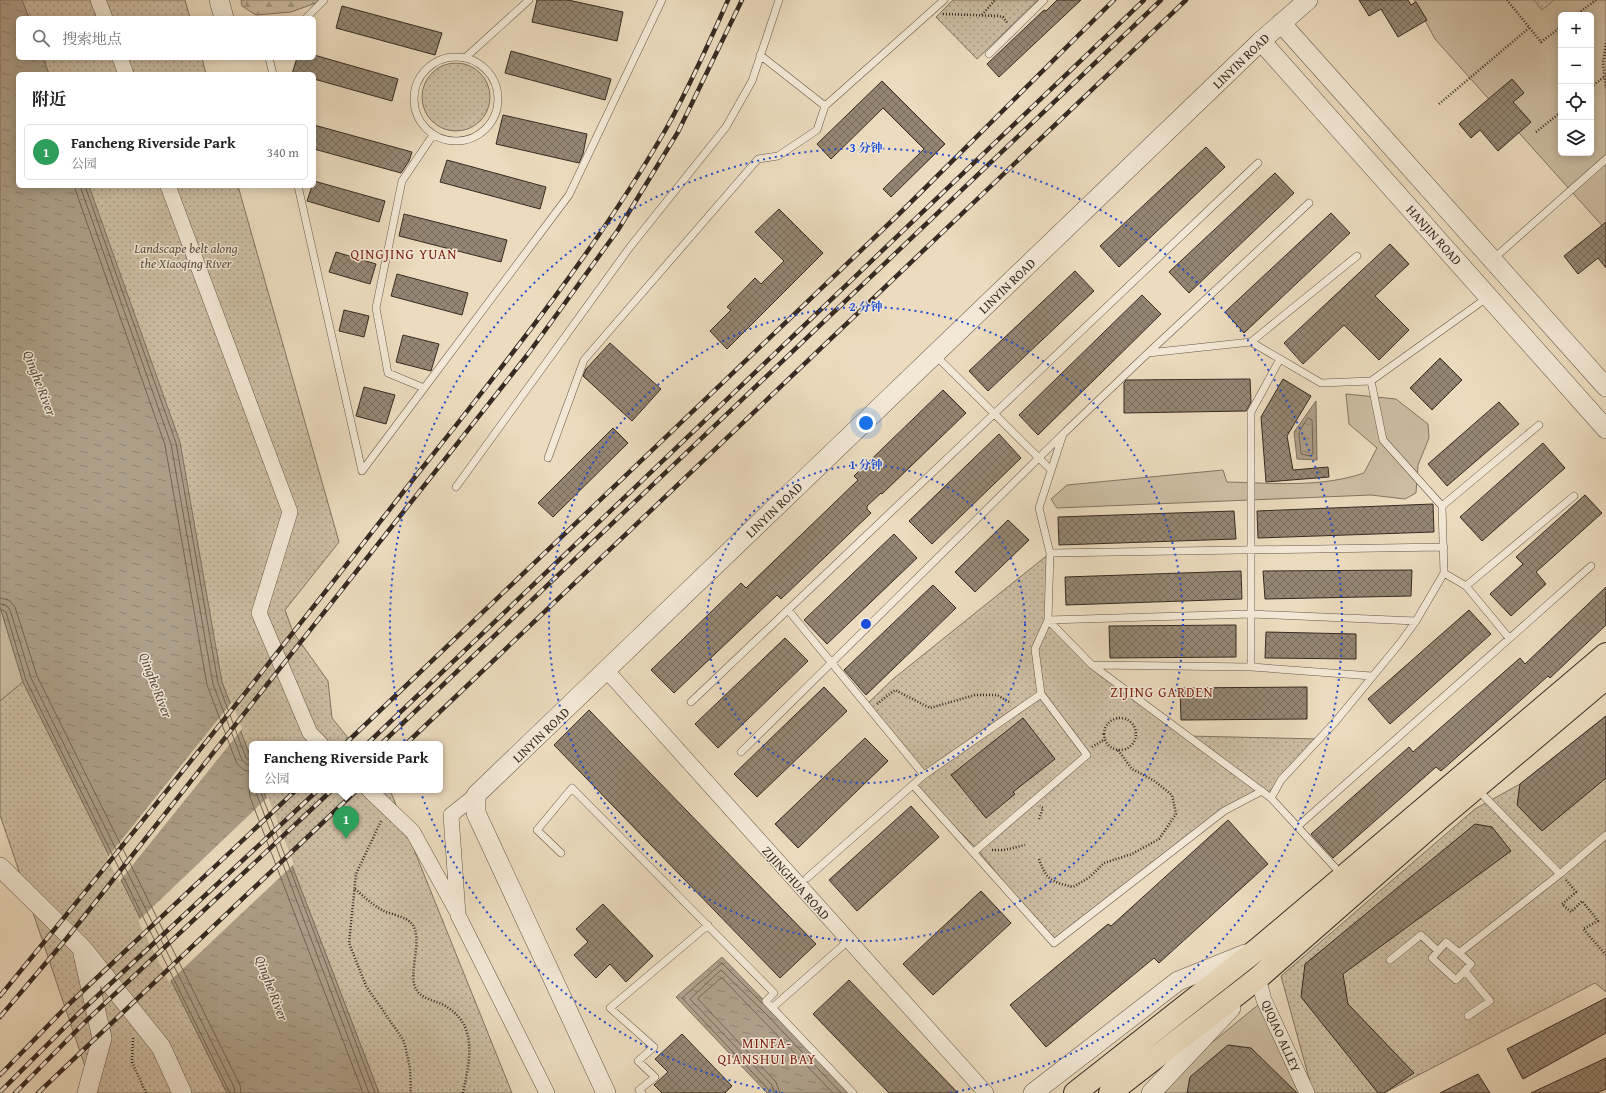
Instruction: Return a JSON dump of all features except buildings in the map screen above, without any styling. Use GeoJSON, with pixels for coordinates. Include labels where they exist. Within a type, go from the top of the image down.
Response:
{"type":"FeatureCollection","features":[{"type":"Feature","properties":{"kind":"main road"},"geometry":{"type":"LineString","coordinates":[[1110,1093],[1151,1084],[1350,884],[1606,654]]}},
{"type":"Feature","properties":{"kind":"main road"},"geometry":{"type":"LineString","coordinates":[[1078,1091],[1259,948],[1350,884],[1476,788],[1606,678]]}},
{"type":"Feature","properties":{"kind":"street"},"geometry":{"type":"LineString","coordinates":[[98,0],[104,16]]}},
{"type":"Feature","properties":{"kind":"street"},"geometry":{"type":"LineString","coordinates":[[219,0],[223,16]]}},
{"type":"Feature","properties":{"kind":"street","name":"LINYIN ROAD"},"geometry":{"type":"LineString","coordinates":[[476,796],[1261,41],[1308,0]]}},
{"type":"Feature","properties":{"kind":"street","name":"HANJIN ROAD"},"geometry":{"type":"LineString","coordinates":[[1281,24],[1606,387]]}},
{"type":"Feature","properties":{"kind":"street","name":"HANJIN ROAD"},"geometry":{"type":"LineString","coordinates":[[1261,41],[1606,429]]}},
{"type":"Feature","properties":{"kind":"street"},"geometry":{"type":"LineString","coordinates":[[121,60],[125,72]]}},
{"type":"Feature","properties":{"kind":"street"},"geometry":{"type":"LineString","coordinates":[[169,188],[290,512],[259,613],[310,733],[318,741]]}},
{"type":"Feature","properties":{"kind":"street","name":"ZIJINGHUA ROAD"},"geometry":{"type":"LineString","coordinates":[[607,671],[986,1093]]}},
{"type":"Feature","properties":{"kind":"street"},"geometry":{"type":"LineString","coordinates":[[372,793],[413,832],[458,915],[547,1093]]}},
{"type":"Feature","properties":{"kind":"street"},"geometry":{"type":"LineString","coordinates":[[458,915],[451,815],[476,796]]}},
{"type":"Feature","properties":{"kind":"street"},"geometry":{"type":"LineString","coordinates":[[476,796],[476,813],[606,1093]]}},
{"type":"Feature","properties":{"kind":"street"},"geometry":{"type":"LineString","coordinates":[[0,867],[82,948],[162,1047],[182,1093]]}},
{"type":"Feature","properties":{"kind":"street"},"geometry":{"type":"LineString","coordinates":[[82,948],[102,1038],[87,1093]]}},
{"type":"Feature","properties":{"kind":"street"},"geometry":{"type":"LineString","coordinates":[[1033,1093],[1178,981],[1259,948]]}},
{"type":"Feature","properties":{"kind":"street","name":"QIQIAO ALLEY"},"geometry":{"type":"LineString","coordinates":[[1258,978],[1264,1000],[1307,1093]]}},
{"type":"Feature","properties":{"kind":"lane"},"geometry":{"type":"LineString","coordinates":[[308,16],[324,0]]}},
{"type":"Feature","properties":{"kind":"lane"},"geometry":{"type":"LineString","coordinates":[[465,58],[529,0]]}},
{"type":"Feature","properties":{"kind":"lane"},"geometry":{"type":"LineString","coordinates":[[298,188],[362,471],[569,195],[662,0]]}},
{"type":"Feature","properties":{"kind":"lane"},"geometry":{"type":"LineString","coordinates":[[456,486],[630,247],[726,127],[752,81],[779,0]]}},
{"type":"Feature","properties":{"kind":"lane"},"geometry":{"type":"LineString","coordinates":[[548,458],[584,360],[758,159],[778,156],[817,130],[825,106],[944,0]]}},
{"type":"Feature","properties":{"kind":"lane"},"geometry":{"type":"LineString","coordinates":[[989,54],[1044,0]]}},
{"type":"Feature","properties":{"kind":"lane"},"geometry":{"type":"LineString","coordinates":[[760,55],[825,106]]}},
{"type":"Feature","properties":{"kind":"lane"},"geometry":{"type":"LineString","coordinates":[[451,57],[465,58],[483,67],[488,71],[495,82],[498,95],[498,108],[493,121],[484,131],[473,138],[460,141],[447,140],[433,135],[422,125],[416,112],[414,97],[417,83],[425,70],[436,62],[451,57]]}},
{"type":"Feature","properties":{"kind":"lane"},"geometry":{"type":"LineString","coordinates":[[270,60],[272,72]]}},
{"type":"Feature","properties":{"kind":"lane"},"geometry":{"type":"LineString","coordinates":[[424,388],[388,373],[376,308],[402,181],[433,135]]}},
{"type":"Feature","properties":{"kind":"lane"},"geometry":{"type":"LineString","coordinates":[[1492,260],[1606,159]]}},
{"type":"Feature","properties":{"kind":"lane"},"geometry":{"type":"LineString","coordinates":[[691,702],[1258,163]]}},
{"type":"Feature","properties":{"kind":"lane"},"geometry":{"type":"LineString","coordinates":[[741,752],[1039,458],[1309,203]]}},
{"type":"Feature","properties":{"kind":"lane"},"geometry":{"type":"LineString","coordinates":[[1148,354],[1251,342],[1357,256]]}},
{"type":"Feature","properties":{"kind":"lane"},"geometry":{"type":"LineString","coordinates":[[1251,342],[1321,383],[1371,381],[1488,297]]}},
{"type":"Feature","properties":{"kind":"lane"},"geometry":{"type":"LineString","coordinates":[[935,355],[1051,470]]}},
{"type":"Feature","properties":{"kind":"lane"},"geometry":{"type":"LineString","coordinates":[[1251,667],[1251,412],[1280,359]]}},
{"type":"Feature","properties":{"kind":"lane"},"geometry":{"type":"LineString","coordinates":[[1271,798],[1281,780],[1336,721],[1400,643],[1416,621],[1444,572],[1442,506],[1383,440],[1371,381]]}},
{"type":"Feature","properties":{"kind":"lane"},"geometry":{"type":"LineString","coordinates":[[1442,506],[1539,425]]}},
{"type":"Feature","properties":{"kind":"lane"},"geometry":{"type":"LineString","coordinates":[[976,850],[1087,755],[1041,694],[1035,649],[1048,620],[1050,553],[1039,508],[1064,434]]}},
{"type":"Feature","properties":{"kind":"lane"},"geometry":{"type":"LineString","coordinates":[[1466,586],[1574,496]]}},
{"type":"Feature","properties":{"kind":"lane"},"geometry":{"type":"LineString","coordinates":[[1050,553],[1444,547]]}},
{"type":"Feature","properties":{"kind":"lane"},"geometry":{"type":"LineString","coordinates":[[1297,827],[1591,566]]}},
{"type":"Feature","properties":{"kind":"lane"},"geometry":{"type":"LineString","coordinates":[[1444,572],[1466,586],[1509,638]]}},
{"type":"Feature","properties":{"kind":"lane"},"geometry":{"type":"LineString","coordinates":[[788,610],[924,775]]}},
{"type":"Feature","properties":{"kind":"lane"},"geometry":{"type":"LineString","coordinates":[[1048,620],[1251,614],[1416,621]]}},
{"type":"Feature","properties":{"kind":"lane"},"geometry":{"type":"LineString","coordinates":[[1048,620],[1092,665],[1271,798],[1350,884]]}},
{"type":"Feature","properties":{"kind":"lane"},"geometry":{"type":"LineString","coordinates":[[1092,665],[1251,667],[1372,676]]}},
{"type":"Feature","properties":{"kind":"lane"},"geometry":{"type":"LineString","coordinates":[[807,878],[924,775],[1041,694]]}},
{"type":"Feature","properties":{"kind":"lane"},"geometry":{"type":"LineString","coordinates":[[913,785],[976,850],[1054,943],[1224,811],[1262,791]]}},
{"type":"Feature","properties":{"kind":"lane"},"geometry":{"type":"LineString","coordinates":[[562,853],[537,830],[572,788],[774,993],[766,1001],[853,1093]]}},
{"type":"Feature","properties":{"kind":"lane"},"geometry":{"type":"LineString","coordinates":[[1476,788],[1560,874]]}},
{"type":"Feature","properties":{"kind":"lane"},"geometry":{"type":"LineString","coordinates":[[1459,953],[1560,874],[1606,835]]}},
{"type":"Feature","properties":{"kind":"lane"},"geometry":{"type":"LineString","coordinates":[[642,1093],[639,1090],[655,1077],[638,1061],[654,1047],[610,1008],[708,925]]}},
{"type":"Feature","properties":{"kind":"lane"},"geometry":{"type":"LineString","coordinates":[[1390,960],[1421,935],[1438,951]]}},
{"type":"Feature","properties":{"kind":"lane"},"geometry":{"type":"LineString","coordinates":[[772,1008],[848,941]]}},
{"type":"Feature","properties":{"kind":"lane"},"geometry":{"type":"LineString","coordinates":[[1446,942],[1459,953],[1471,964],[1456,980],[1432,958],[1446,942]]}},
{"type":"Feature","properties":{"kind":"lane"},"geometry":{"type":"LineString","coordinates":[[1465,971],[1490,1001],[1468,1016]]}},
{"type":"Feature","properties":{"kind":"path"},"geometry":{"type":"LineString","coordinates":[[982,15],[994,0]]}},
{"type":"Feature","properties":{"kind":"path"},"geometry":{"type":"LineString","coordinates":[[1507,0],[1541,42],[1558,29]]}},
{"type":"Feature","properties":{"kind":"path"},"geometry":{"type":"LineString","coordinates":[[1580,12],[1596,0]]}},
{"type":"Feature","properties":{"kind":"path"},"geometry":{"type":"LineString","coordinates":[[928,14],[1003,17],[1013,31]]}},
{"type":"Feature","properties":{"kind":"path"},"geometry":{"type":"LineString","coordinates":[[1439,104],[1529,28]]}},
{"type":"Feature","properties":{"kind":"path"},"geometry":{"type":"LineString","coordinates":[[1606,43],[1603,63],[1606,88]]}},
{"type":"Feature","properties":{"kind":"path"},"geometry":{"type":"LineString","coordinates":[[1594,85],[1604,77]]}},
{"type":"Feature","properties":{"kind":"path"},"geometry":{"type":"LineString","coordinates":[[1536,132],[1558,114]]}},
{"type":"Feature","properties":{"kind":"path"},"geometry":{"type":"LineString","coordinates":[[870,709],[895,690],[930,708],[975,695],[997,695],[1020,708]]}},
{"type":"Feature","properties":{"kind":"path"},"geometry":{"type":"LineString","coordinates":[[1038,859],[1044,873],[1054,883],[1072,888],[1090,877],[1104,863],[1132,854],[1159,839],[1176,814],[1172,795],[1153,780],[1132,769],[1117,749],[1112,747],[1105,739],[1105,729],[1111,721],[1120,718],[1130,722],[1136,730],[1134,740],[1127,748],[1117,749]]}},
{"type":"Feature","properties":{"kind":"path"},"geometry":{"type":"LineString","coordinates":[[1084,752],[1105,739]]}},
{"type":"Feature","properties":{"kind":"path"},"geometry":{"type":"LineString","coordinates":[[387,807],[356,874],[349,943],[366,986],[404,1041],[410,1068],[411,1093]]}},
{"type":"Feature","properties":{"kind":"path"},"geometry":{"type":"LineString","coordinates":[[976,850],[1004,850],[1025,845]]}},
{"type":"Feature","properties":{"kind":"path"},"geometry":{"type":"LineString","coordinates":[[1560,874],[1576,892],[1562,904],[1571,912],[1582,901],[1598,921],[1583,929],[1606,954]]}},
{"type":"Feature","properties":{"kind":"path"},"geometry":{"type":"LineString","coordinates":[[355,888],[375,905],[411,923],[416,931],[415,988],[424,997],[447,1007],[460,1018],[469,1036],[471,1053],[463,1093]]}},
{"type":"Feature","properties":{"kind":"path"},"geometry":{"type":"LineString","coordinates":[[135,1014],[132,1062],[146,1093]]}},
{"type":"Feature","properties":{"kind":"green space"},"geometry":{"type":"Polygon","coordinates":[[[22,0],[185,0],[189,16],[28,16],[22,0]]]}},
{"type":"Feature","properties":{"kind":"green space"},"geometry":{"type":"Polygon","coordinates":[[[241,0],[324,0],[291,12],[256,15],[242,6],[241,0]]]}},
{"type":"Feature","properties":{"kind":"green space"},"geometry":{"type":"Polygon","coordinates":[[[953,0],[1038,0],[977,59],[936,17],[953,0]]]}},
{"type":"Feature","properties":{"kind":"green space"},"geometry":{"type":"Polygon","coordinates":[[[1414,0],[1606,0],[1606,230],[1435,39],[1414,0]]]}},
{"type":"Feature","properties":{"kind":"green space"},"geometry":{"type":"Polygon","coordinates":[[[1534,0],[1554,0],[1542,10],[1534,0]]]}},
{"type":"Feature","properties":{"kind":"green space"},"geometry":{"type":"Polygon","coordinates":[[[44,60],[202,60],[206,72],[48,72],[44,60]]]}},
{"type":"Feature","properties":{"kind":"green space"},"geometry":{"type":"Polygon","coordinates":[[[456,63],[469,66],[480,73],[487,84],[490,97],[487,110],[480,121],[469,128],[456,131],[443,128],[432,121],[425,110],[422,97],[425,84],[432,73],[443,66],[456,63]]]}},
{"type":"Feature","properties":{"kind":"green space","name":"Landscape belt along the Xiaoqing River"},"geometry":{"type":"Polygon","coordinates":[[[90,188],[239,188],[339,542],[285,610],[293,632],[328,681],[332,718],[351,741],[249,741],[249,753],[222,682],[90,188]]]}},
{"type":"Feature","properties":{"kind":"green space"},"geometry":{"type":"Polygon","coordinates":[[[1346,394],[1396,399],[1428,424],[1429,438],[1418,465],[1416,493],[1405,499],[1371,495],[1057,508],[1051,499],[1067,485],[1223,470],[1227,482],[1279,484],[1330,481],[1364,473],[1377,448],[1349,424],[1346,394]]]}},
{"type":"Feature","properties":{"kind":"green space"},"geometry":{"type":"Polygon","coordinates":[[[1050,553],[1048,620],[1092,665],[1188,736],[1319,739],[1271,798],[1256,794],[1224,811],[1054,943],[977,849],[913,785],[924,775],[866,705],[893,679],[1050,553]]]}},
{"type":"Feature","properties":{"kind":"green space"},"geometry":{"type":"Polygon","coordinates":[[[0,607],[23,682],[0,701],[0,607]]]}},
{"type":"Feature","properties":{"kind":"green space"},"geometry":{"type":"Polygon","coordinates":[[[23,682],[227,1093],[94,1093],[0,815],[0,701],[23,682]]]}},
{"type":"Feature","properties":{"kind":"green space"},"geometry":{"type":"Polygon","coordinates":[[[1606,716],[1606,992],[1595,983],[1384,1093],[1313,1093],[1281,976],[1475,809],[1520,784],[1606,716]]]}},
{"type":"Feature","properties":{"kind":"green space"},"geometry":{"type":"Polygon","coordinates":[[[264,793],[391,793],[512,1093],[379,1093],[264,793]]]}},
{"type":"Feature","properties":{"kind":"green space"},"geometry":{"type":"Polygon","coordinates":[[[1264,1000],[1307,1093],[1158,1093],[1192,1059],[1264,1000]]]}},
{"type":"Feature","properties":{"kind":"water","name":"Qinghe River"},"geometry":{"type":"Polygon","coordinates":[[[0,0],[22,0],[28,16],[16,16],[16,60],[44,60],[48,72],[16,72],[16,188],[90,188],[180,442],[222,682],[249,753],[249,793],[264,793],[379,1093],[227,1093],[23,682],[0,607],[0,0]]]}},
{"type":"Feature","properties":{"kind":"water"},"geometry":{"type":"Polygon","coordinates":[[[1316,401],[1317,460],[1297,459],[1294,432],[1316,401]]]}},
{"type":"Feature","properties":{"kind":"water"},"geometry":{"type":"Polygon","coordinates":[[[722,957],[853,1093],[767,1093],[676,997],[722,957]]]}},
{"type":"Feature","properties":{"kind":"pier"},"geometry":{"type":"Polygon","coordinates":[[[232,702],[242,729],[119,882],[107,858],[232,702]]]}},
{"type":"Feature","properties":{"kind":"pier"},"geometry":{"type":"Polygon","coordinates":[[[268,797],[294,864],[169,982],[138,921],[268,797]]]}},
{"type":"Feature","properties":{"kind":"railway"},"geometry":{"type":"LineString","coordinates":[[0,996],[153,808],[304,618],[508,359],[575,269],[638,176],[666,129],[691,82],[728,0]]}},
{"type":"Feature","properties":{"kind":"railway"},"geometry":{"type":"LineString","coordinates":[[0,1017],[67,938],[528,354],[618,230],[678,132],[742,0]]}},
{"type":"Feature","properties":{"kind":"railway"},"geometry":{"type":"LineString","coordinates":[[348,741],[898,215],[1114,0]]}},
{"type":"Feature","properties":{"kind":"railway"},"geometry":{"type":"LineString","coordinates":[[370,741],[1144,0]]}},
{"type":"Feature","properties":{"kind":"railway"},"geometry":{"type":"LineString","coordinates":[[384,741],[1161,0]]}},
{"type":"Feature","properties":{"kind":"railway"},"geometry":{"type":"LineString","coordinates":[[409,741],[1186,0]]}},
{"type":"Feature","properties":{"kind":"railway"},"geometry":{"type":"LineString","coordinates":[[0,1075],[68,1005],[293,793]]}},
{"type":"Feature","properties":{"kind":"railway"},"geometry":{"type":"LineString","coordinates":[[0,1092],[78,1014],[315,793]]}},
{"type":"Feature","properties":{"kind":"railway"},"geometry":{"type":"LineString","coordinates":[[15,1093],[85,1022],[329,793]]}},
{"type":"Feature","properties":{"kind":"railway"},"geometry":{"type":"LineString","coordinates":[[38,1093],[354,793]]}},
{"type":"Feature","properties":{"kind":"place","name":"Fancheng Riverside Park"},"geometry":{"type":"Point","coordinates":[346,839]}},
{"type":"Feature","properties":{"kind":"district","name":"QINGJING YUAN"},"geometry":{"type":"Point","coordinates":[404,254]}},
{"type":"Feature","properties":{"kind":"district","name":"ZIJING GARDEN"},"geometry":{"type":"Point","coordinates":[1162,692]}},
{"type":"Feature","properties":{"kind":"district","name":"MINFA- QIANSHUI BAY"},"geometry":{"type":"Point","coordinates":[767,1052]}}]}
